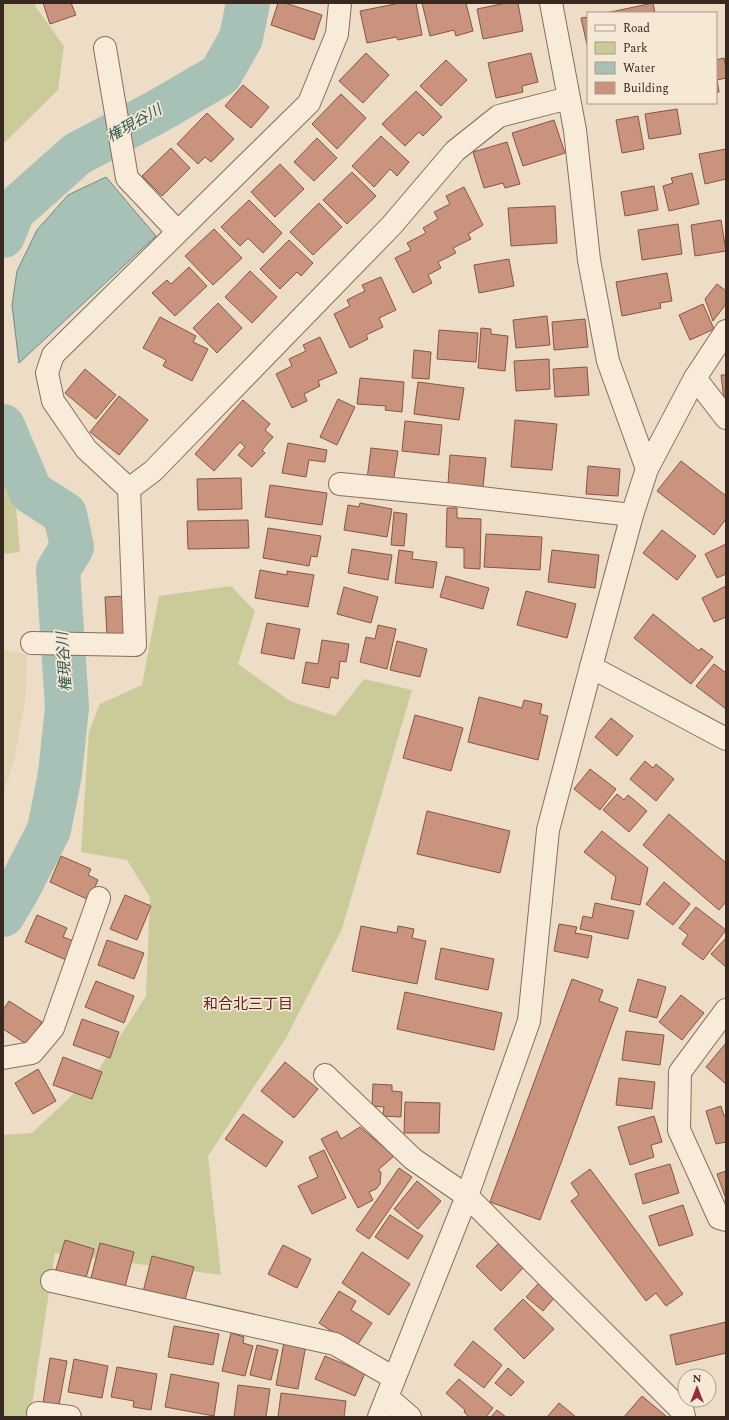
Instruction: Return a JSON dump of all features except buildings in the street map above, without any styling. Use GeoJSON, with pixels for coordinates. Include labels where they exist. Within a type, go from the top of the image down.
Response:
{"type":"FeatureCollection","features":[{"type":"Feature","properties":{"kind":"street"},"geometry":{"type":"LineString","coordinates":[[32,643],[136,645],[129,489],[86,449],[53,401],[47,373],[53,355],[310,103],[337,34],[340,3]]}},
{"type":"Feature","properties":{"kind":"street"},"geometry":{"type":"LineString","coordinates":[[551,3],[575,130],[589,260],[608,361],[647,469]]}},
{"type":"Feature","properties":{"kind":"street"},"geometry":{"type":"LineString","coordinates":[[105,48],[127,178],[178,232]]}},
{"type":"Feature","properties":{"kind":"street"},"geometry":{"type":"LineString","coordinates":[[129,489],[159,466],[392,226],[455,151],[499,116],[569,98]]}},
{"type":"Feature","properties":{"kind":"street"},"geometry":{"type":"LineString","coordinates":[[386,1398],[467,1196],[529,1021],[548,830],[632,515],[647,469],[695,378],[726,331]]}},
{"type":"Feature","properties":{"kind":"street"},"geometry":{"type":"LineString","coordinates":[[695,378],[726,418]]}},
{"type":"Feature","properties":{"kind":"street"},"geometry":{"type":"LineString","coordinates":[[340,484],[632,515]]}},
{"type":"Feature","properties":{"kind":"street"},"geometry":{"type":"LineString","coordinates":[[591,667],[726,739]]}},
{"type":"Feature","properties":{"kind":"street"},"geometry":{"type":"LineString","coordinates":[[3,1058],[32,1053],[53,1028],[99,898]]}},
{"type":"Feature","properties":{"kind":"street"},"geometry":{"type":"LineString","coordinates":[[726,1010],[680,1072],[679,1130],[719,1218],[726,1220]]}},
{"type":"Feature","properties":{"kind":"street"},"geometry":{"type":"LineString","coordinates":[[325,1075],[412,1159],[467,1196],[678,1406],[683,1412],[684,1417]]}},
{"type":"Feature","properties":{"kind":"street"},"geometry":{"type":"LineString","coordinates":[[52,1281],[335,1344],[386,1398],[410,1417]]}},
{"type":"Feature","properties":{"kind":"street"},"geometry":{"type":"LineString","coordinates":[[38,1413],[70,1417]]}},
{"type":"Feature","properties":{"kind":"shaded area"},"geometry":{"type":"Polygon","coordinates":[[[3,649],[27,655],[25,701],[14,761],[3,793],[3,649]]]}},
{"type":"Feature","properties":{"kind":"green space"},"geometry":{"type":"Polygon","coordinates":[[[3,3],[37,3],[35,6],[64,46],[58,90],[3,144],[3,3]]]}},
{"type":"Feature","properties":{"kind":"green space"},"geometry":{"type":"Polygon","coordinates":[[[3,466],[15,496],[20,552],[3,554],[3,466]]]}},
{"type":"Feature","properties":{"kind":"green space"},"geometry":{"type":"Polygon","coordinates":[[[231,586],[255,611],[238,664],[290,701],[335,716],[364,679],[412,690],[342,929],[286,1038],[208,1156],[221,1275],[55,1253],[30,1417],[3,1417],[3,1135],[32,1133],[97,1072],[146,996],[150,897],[127,860],[81,852],[89,731],[100,704],[142,685],[159,596],[231,586]]]}},
{"type":"Feature","properties":{"kind":"water"},"geometry":{"type":"Polygon","coordinates":[[[106,177],[156,236],[19,363],[12,305],[17,271],[37,230],[68,195],[106,177]]]}},
{"type":"Feature","properties":{"kind":"waterway","name":"権現谷川"},"geometry":{"type":"LineString","coordinates":[[3,236],[13,211],[77,154],[160,110],[220,75],[241,38],[248,3]]}},
{"type":"Feature","properties":{"kind":"waterway","name":"権現谷川"},"geometry":{"type":"LineString","coordinates":[[3,426],[31,492],[65,514],[72,547],[58,570],[67,707],[60,774],[49,830],[19,888],[3,915]]}},
{"type":"Feature","properties":{"kind":"district","name":"和合北三丁目"},"geometry":{"type":"Point","coordinates":[248,1004]}}]}
